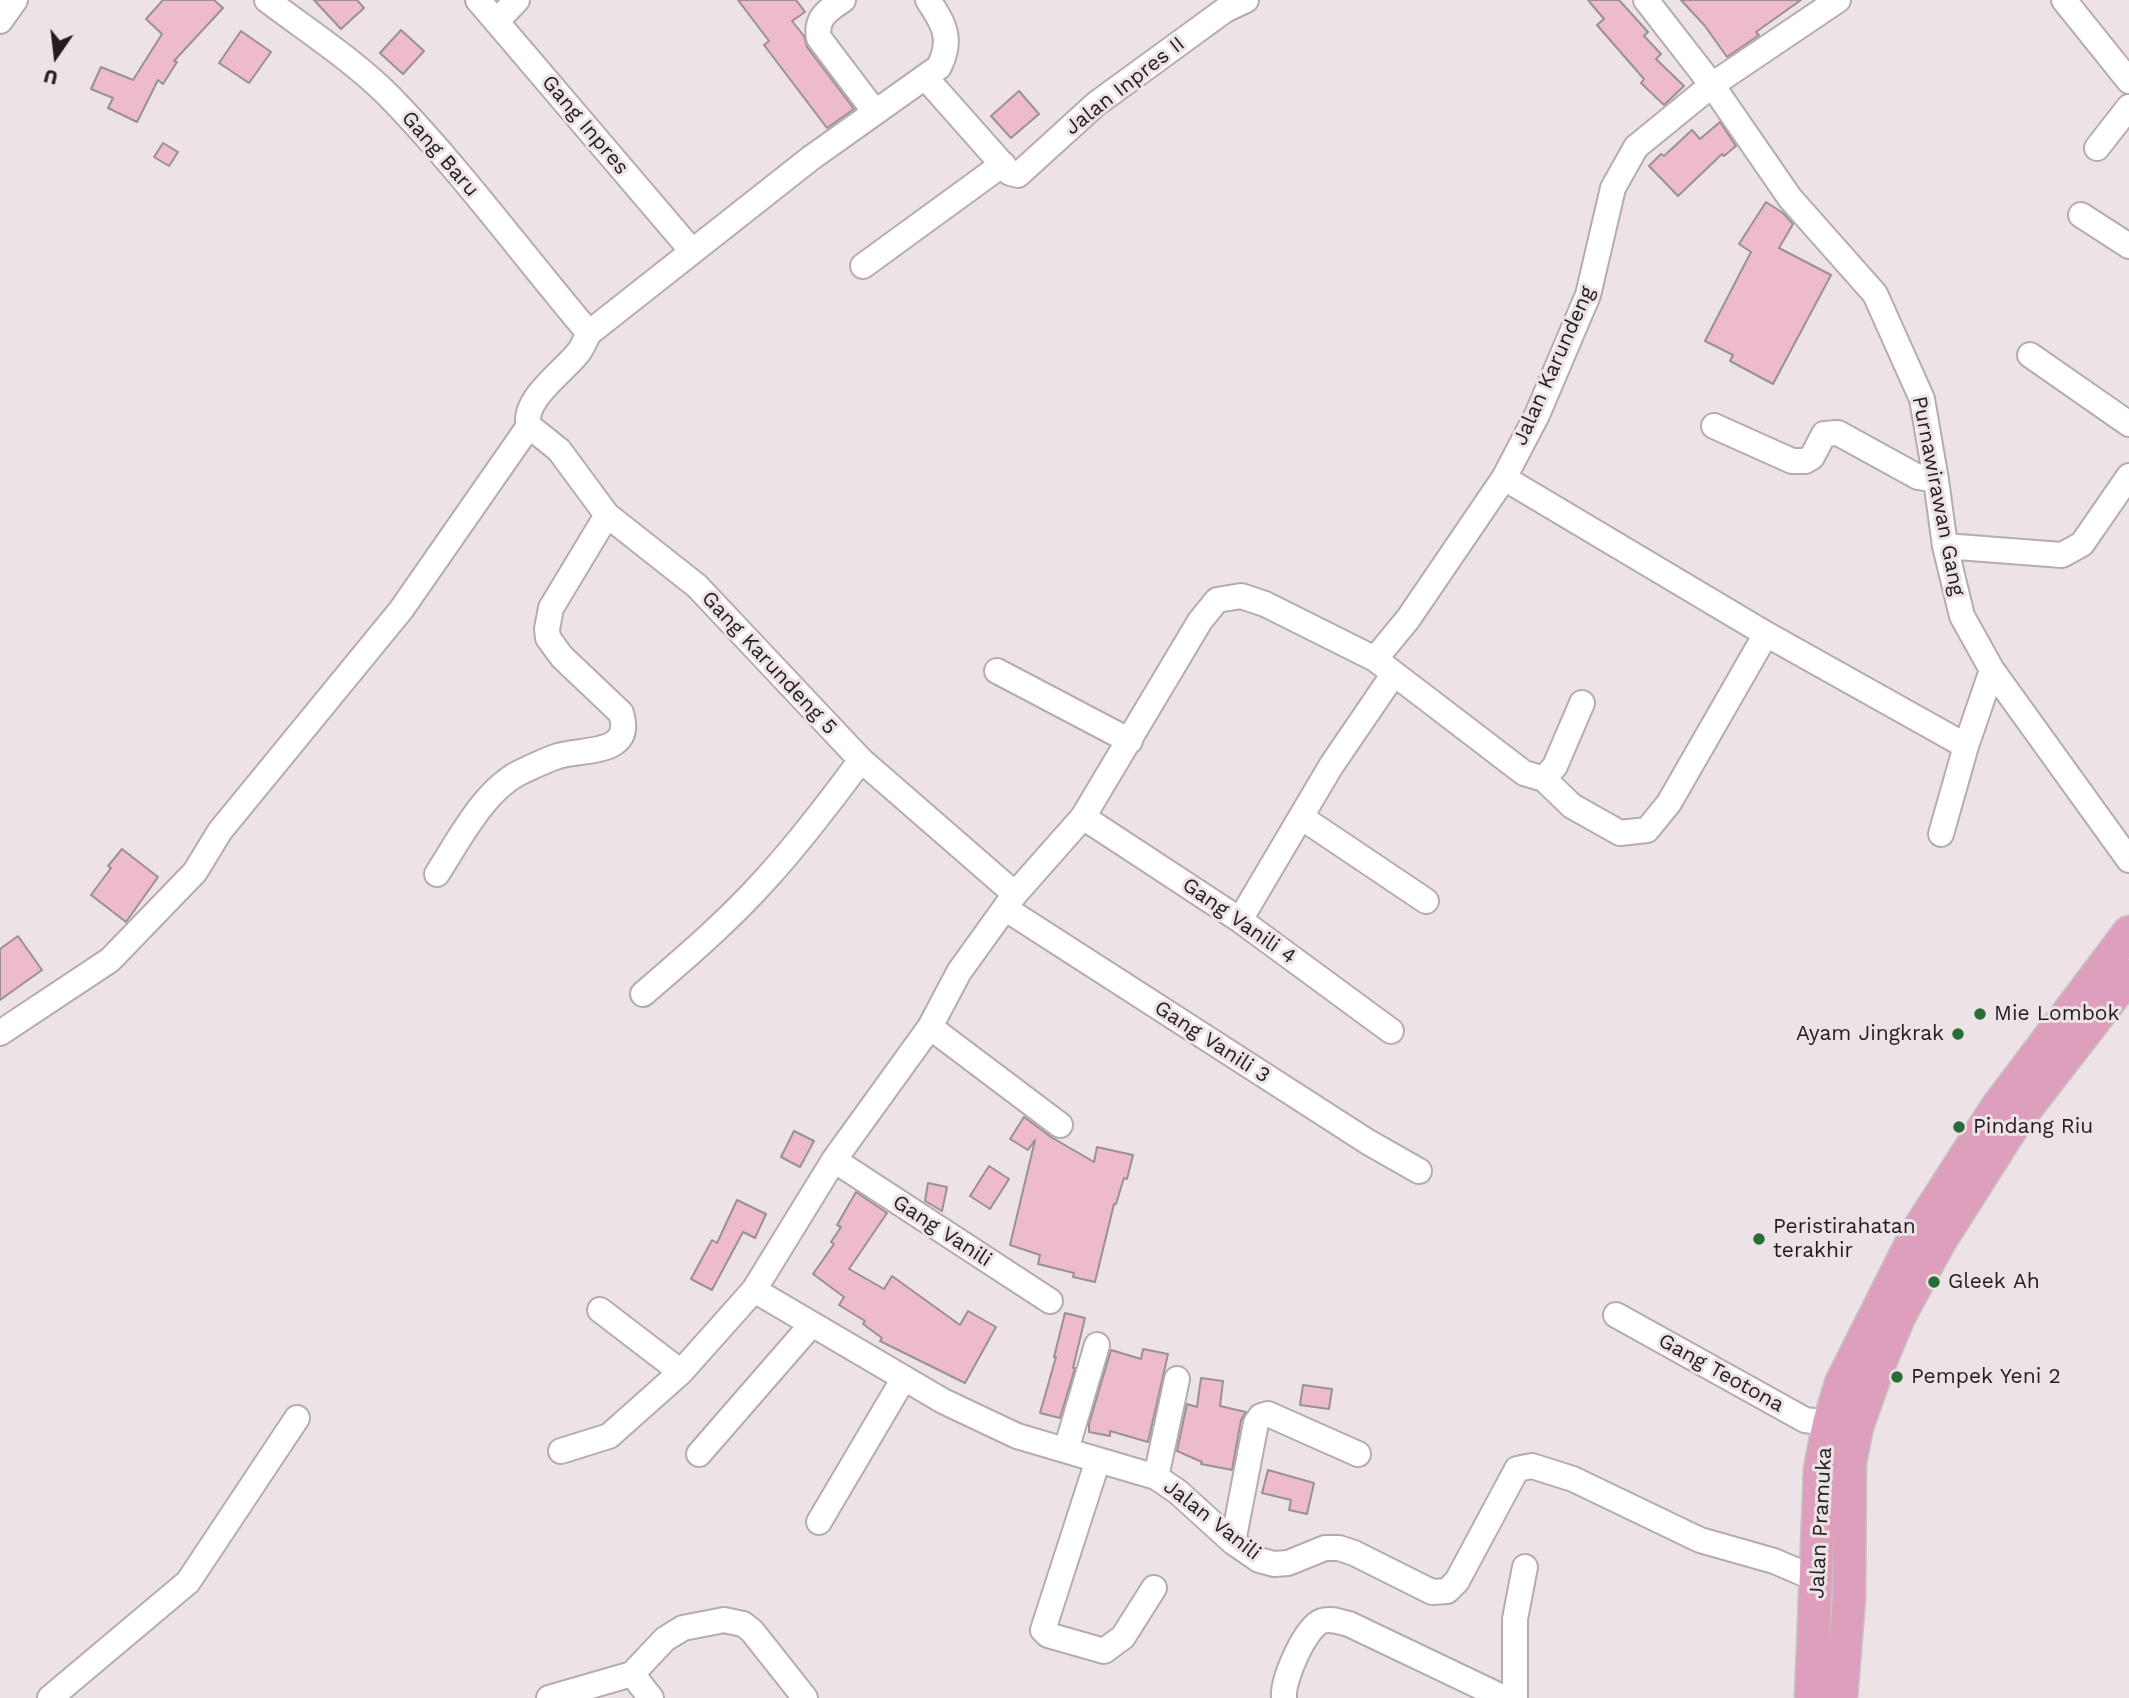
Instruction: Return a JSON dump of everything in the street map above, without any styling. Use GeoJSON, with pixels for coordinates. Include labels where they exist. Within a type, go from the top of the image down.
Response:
{"type":"FeatureCollection","features":[{"type":"Feature","properties":{"kind":"main road","name":"Jalan Pramuka"},"geometry":{"type":"LineString","coordinates":[[1811,1698],[1821,1469],[1829,1423],[1841,1383],[1929,1236],[1997,1107],[2129,932]]}},
{"type":"Feature","properties":{"kind":"main road","name":"Jalan Pramuka"},"geometry":{"type":"LineString","coordinates":[[1841,1698],[1849,1600],[1850,1463],[1857,1427],[1929,1236],[2129,976]]}},
{"type":"Feature","properties":{"kind":"street"},"geometry":{"type":"LineString","coordinates":[[0,20],[15,0]]}},
{"type":"Feature","properties":{"kind":"street","name":"Gang Baru"},"geometry":{"type":"LineString","coordinates":[[267,0],[387,94],[455,169],[589,333]]}},
{"type":"Feature","properties":{"kind":"street","name":"Gang Inpres"},"geometry":{"type":"LineString","coordinates":[[478,0],[692,251]]}},
{"type":"Feature","properties":{"kind":"street"},"geometry":{"type":"LineString","coordinates":[[497,21],[517,0]]}},
{"type":"Feature","properties":{"kind":"street"},"geometry":{"type":"LineString","coordinates":[[843,0],[822,16],[819,38],[875,111]]}},
{"type":"Feature","properties":{"kind":"street"},"geometry":{"type":"LineString","coordinates":[[0,1033],[110,960],[195,872],[220,831],[401,610],[529,426],[527,418],[531,404],[580,350],[589,333],[811,158],[939,66],[946,53],[946,34],[940,18],[928,0]]}},
{"type":"Feature","properties":{"kind":"street","name":"Purnawirawan Gang"},"geometry":{"type":"LineString","coordinates":[[1646,0],[1712,85],[1790,198],[1875,294],[1922,399],[1945,546],[1962,616],[1992,670],[2129,860]]}},
{"type":"Feature","properties":{"kind":"street","name":"Jalan Karundeng"},"geometry":{"type":"LineString","coordinates":[[1240,920],[1332,766],[1408,619],[1504,478],[1537,415],[1588,295],[1613,188],[1636,147],[1712,85],[1838,0]]}},
{"type":"Feature","properties":{"kind":"street"},"geometry":{"type":"LineString","coordinates":[[2064,0],[2129,81]]}},
{"type":"Feature","properties":{"kind":"street","name":"Jalan Inpres II"},"geometry":{"type":"LineString","coordinates":[[1003,164],[1010,173],[1021,173],[1096,104],[1229,3]]}},
{"type":"Feature","properties":{"kind":"street"},"geometry":{"type":"LineString","coordinates":[[863,266],[1003,164],[926,77]]}},
{"type":"Feature","properties":{"kind":"street"},"geometry":{"type":"LineString","coordinates":[[2097,148],[2129,107]]}},
{"type":"Feature","properties":{"kind":"street"},"geometry":{"type":"LineString","coordinates":[[2081,215],[2129,246]]}},
{"type":"Feature","properties":{"kind":"street"},"geometry":{"type":"LineString","coordinates":[[2030,355],[2129,424]]}},
{"type":"Feature","properties":{"kind":"street","name":"Gang Karundeng 5"},"geometry":{"type":"LineString","coordinates":[[529,426],[559,450],[607,514],[698,586],[861,760],[1011,902]]}},
{"type":"Feature","properties":{"kind":"street"},"geometry":{"type":"LineString","coordinates":[[1714,426],[1793,461],[1812,457],[1824,434],[1838,433],[1918,477],[1936,480]]}},
{"type":"Feature","properties":{"kind":"street"},"geometry":{"type":"LineString","coordinates":[[1945,546],[2062,555],[2082,544],[2129,476]]}},
{"type":"Feature","properties":{"kind":"street"},"geometry":{"type":"LineString","coordinates":[[1504,478],[1766,634],[1966,746]]}},
{"type":"Feature","properties":{"kind":"street"},"geometry":{"type":"LineString","coordinates":[[437,874],[491,793],[519,773],[559,756],[612,746],[622,735],[621,713],[562,657],[548,638],[547,629],[551,608],[607,514]]}},
{"type":"Feature","properties":{"kind":"street"},"geometry":{"type":"LineString","coordinates":[[561,1451],[609,1436],[681,1372],[754,1290],[834,1160],[930,1027],[959,972],[1011,902],[1083,817],[1200,621],[1217,600],[1241,596],[1265,604],[1384,667],[1524,773],[1544,779],[1572,806],[1620,833],[1647,830],[1669,803],[1766,634]]}},
{"type":"Feature","properties":{"kind":"street"},"geometry":{"type":"LineString","coordinates":[[1941,834],[1966,746],[1992,670]]}},
{"type":"Feature","properties":{"kind":"street"},"geometry":{"type":"LineString","coordinates":[[996,671],[1130,741]]}},
{"type":"Feature","properties":{"kind":"street"},"geometry":{"type":"LineString","coordinates":[[1544,779],[1555,766],[1582,703]]}},
{"type":"Feature","properties":{"kind":"street"},"geometry":{"type":"LineString","coordinates":[[643,994],[697,948],[763,883],[818,819],[861,760]]}},
{"type":"Feature","properties":{"kind":"street","name":"Gang Vanili 4"},"geometry":{"type":"LineString","coordinates":[[1083,817],[1240,920],[1391,1031]]}},
{"type":"Feature","properties":{"kind":"street"},"geometry":{"type":"LineString","coordinates":[[1301,817],[1426,901]]}},
{"type":"Feature","properties":{"kind":"street","name":"Gang Vanili 3"},"geometry":{"type":"LineString","coordinates":[[1011,902],[1367,1142],[1419,1171]]}},
{"type":"Feature","properties":{"kind":"street"},"geometry":{"type":"LineString","coordinates":[[930,1027],[1060,1125]]}},
{"type":"Feature","properties":{"kind":"street","name":"Gang Vanili"},"geometry":{"type":"LineString","coordinates":[[834,1160],[1050,1301]]}},
{"type":"Feature","properties":{"kind":"street","name":"Jalan Vanili"},"geometry":{"type":"LineString","coordinates":[[754,1290],[943,1401],[1017,1436],[1156,1477],[1178,1492],[1233,1542],[1259,1560],[1273,1564],[1288,1563],[1325,1548],[1339,1548],[1432,1592],[1441,1593],[1452,1589],[1517,1469],[1532,1466],[1573,1479],[1700,1540],[1774,1560],[1816,1579]]}},
{"type":"Feature","properties":{"kind":"street"},"geometry":{"type":"LineString","coordinates":[[600,1310],[681,1372]]}},
{"type":"Feature","properties":{"kind":"street","name":"Gang Teotona"},"geometry":{"type":"LineString","coordinates":[[1616,1315],[1805,1420],[1829,1423]]}},
{"type":"Feature","properties":{"kind":"street"},"geometry":{"type":"LineString","coordinates":[[699,1454],[812,1324]]}},
{"type":"Feature","properties":{"kind":"street"},"geometry":{"type":"LineString","coordinates":[[1066,1450],[1097,1345]]}},
{"type":"Feature","properties":{"kind":"street"},"geometry":{"type":"LineString","coordinates":[[819,1522],[904,1378]]}},
{"type":"Feature","properties":{"kind":"street"},"geometry":{"type":"LineString","coordinates":[[1156,1477],[1177,1378]]}},
{"type":"Feature","properties":{"kind":"street"},"geometry":{"type":"LineString","coordinates":[[1233,1542],[1256,1423],[1261,1416],[1268,1414],[1358,1454]]}},
{"type":"Feature","properties":{"kind":"street"},"geometry":{"type":"LineString","coordinates":[[50,1698],[188,1582],[297,1418]]}},
{"type":"Feature","properties":{"kind":"street"},"geometry":{"type":"LineString","coordinates":[[1098,1460],[1043,1630],[1048,1635],[1104,1651],[1123,1637],[1154,1588]]}},
{"type":"Feature","properties":{"kind":"street"},"geometry":{"type":"LineString","coordinates":[[1515,1698],[1515,1619],[1525,1567]]}},
{"type":"Feature","properties":{"kind":"street"},"geometry":{"type":"LineString","coordinates":[[549,1698],[632,1674],[665,1639],[683,1628],[724,1620],[743,1624],[752,1631],[805,1698]]}},
{"type":"Feature","properties":{"kind":"street"},"geometry":{"type":"LineString","coordinates":[[1284,1698],[1284,1685],[1294,1657],[1316,1624],[1324,1620],[1349,1624],[1504,1698]]}},
{"type":"Feature","properties":{"kind":"street"},"geometry":{"type":"LineString","coordinates":[[632,1674],[651,1698]]}},
{"type":"Feature","properties":{"kind":"building"},"geometry":{"type":"Polygon","coordinates":[[[163,0],[214,0],[223,8],[174,61],[177,62],[163,84],[158,80],[137,122],[108,108],[113,98],[91,89],[101,67],[133,80],[162,34],[146,19],[163,0]]]}},
{"type":"Feature","properties":{"kind":"building"},"geometry":{"type":"Polygon","coordinates":[[[314,0],[357,0],[364,8],[341,29],[314,0]]]}},
{"type":"Feature","properties":{"kind":"building"},"geometry":{"type":"Polygon","coordinates":[[[738,0],[796,0],[805,12],[792,21],[804,36],[807,47],[854,109],[827,128],[764,45],[769,41],[738,0]]]}},
{"type":"Feature","properties":{"kind":"building"},"geometry":{"type":"Polygon","coordinates":[[[1588,0],[1619,0],[1648,32],[1644,36],[1661,54],[1656,59],[1684,86],[1664,105],[1641,83],[1644,79],[1597,25],[1604,19],[1588,0]]]}},
{"type":"Feature","properties":{"kind":"building"},"geometry":{"type":"Polygon","coordinates":[[[1681,0],[1801,0],[1756,32],[1759,35],[1727,57],[1705,26],[1681,0]]]}},
{"type":"Feature","properties":{"kind":"building"},"geometry":{"type":"Polygon","coordinates":[[[401,30],[424,51],[403,74],[380,53],[401,30]]]}},
{"type":"Feature","properties":{"kind":"building"},"geometry":{"type":"Polygon","coordinates":[[[241,31],[271,52],[249,83],[219,63],[241,31]]]}},
{"type":"Feature","properties":{"kind":"building"},"geometry":{"type":"Polygon","coordinates":[[[1019,91],[1039,114],[1011,138],[991,116],[1019,91]]]}},
{"type":"Feature","properties":{"kind":"building"},"geometry":{"type":"Polygon","coordinates":[[[1720,122],[1736,146],[1724,156],[1722,154],[1678,196],[1649,166],[1692,130],[1700,139],[1720,122]]]}},
{"type":"Feature","properties":{"kind":"building"},"geometry":{"type":"Polygon","coordinates":[[[163,143],[178,152],[169,166],[154,157],[163,143]]]}},
{"type":"Feature","properties":{"kind":"building"},"geometry":{"type":"Polygon","coordinates":[[[1766,202],[1783,213],[1793,224],[1779,248],[1831,275],[1773,384],[1730,361],[1733,355],[1705,341],[1751,252],[1739,244],[1766,202]]]}},
{"type":"Feature","properties":{"kind":"building"},"geometry":{"type":"Polygon","coordinates":[[[122,849],[158,877],[126,922],[91,895],[111,868],[108,866],[122,849]]]}},
{"type":"Feature","properties":{"kind":"building"},"geometry":{"type":"Polygon","coordinates":[[[18,936],[42,970],[0,1000],[0,949],[18,936]]]}},
{"type":"Feature","properties":{"kind":"building"},"geometry":{"type":"Polygon","coordinates":[[[1024,1117],[1051,1137],[1094,1162],[1097,1147],[1133,1155],[1127,1179],[1124,1178],[1114,1204],[1095,1282],[1073,1277],[1074,1273],[1038,1264],[1040,1255],[1010,1245],[1035,1140],[1028,1150],[1010,1139],[1024,1117]]]}},
{"type":"Feature","properties":{"kind":"building"},"geometry":{"type":"Polygon","coordinates":[[[794,1131],[814,1141],[800,1167],[781,1157],[794,1131]]]}},
{"type":"Feature","properties":{"kind":"building"},"geometry":{"type":"Polygon","coordinates":[[[989,1166],[1009,1179],[990,1209],[970,1196],[989,1166]]]}},
{"type":"Feature","properties":{"kind":"building"},"geometry":{"type":"Polygon","coordinates":[[[928,1183],[947,1187],[942,1211],[925,1201],[928,1183]]]}},
{"type":"Feature","properties":{"kind":"building"},"geometry":{"type":"Polygon","coordinates":[[[856,1192],[887,1213],[849,1269],[884,1289],[892,1276],[960,1325],[968,1311],[996,1327],[965,1383],[880,1341],[882,1338],[863,1324],[865,1321],[839,1305],[844,1297],[813,1274],[834,1244],[831,1242],[841,1227],[837,1225],[856,1192]]]}},
{"type":"Feature","properties":{"kind":"building"},"geometry":{"type":"Polygon","coordinates":[[[737,1200],[766,1214],[755,1238],[743,1232],[712,1290],[691,1279],[712,1240],[717,1243],[737,1200]]]}},
{"type":"Feature","properties":{"kind":"building"},"geometry":{"type":"Polygon","coordinates":[[[1065,1313],[1085,1318],[1075,1368],[1060,1418],[1040,1413],[1065,1313]]]}},
{"type":"Feature","properties":{"kind":"building"},"geometry":{"type":"Polygon","coordinates":[[[1143,1349],[1168,1354],[1148,1442],[1110,1431],[1110,1436],[1089,1432],[1111,1350],[1141,1359],[1143,1349]]]}},
{"type":"Feature","properties":{"kind":"building"},"geometry":{"type":"Polygon","coordinates":[[[1201,1378],[1223,1381],[1220,1406],[1246,1412],[1241,1420],[1232,1470],[1201,1464],[1202,1462],[1177,1451],[1187,1404],[1197,1407],[1201,1378]]]}},
{"type":"Feature","properties":{"kind":"building"},"geometry":{"type":"Polygon","coordinates":[[[1303,1385],[1332,1389],[1329,1409],[1300,1405],[1303,1385]]]}},
{"type":"Feature","properties":{"kind":"building"},"geometry":{"type":"Polygon","coordinates":[[[1268,1470],[1314,1483],[1307,1514],[1289,1510],[1291,1500],[1262,1493],[1268,1470]]]}},
{"type":"Feature","properties":{"kind":"place","name":"Mie Lombok"},"geometry":{"type":"Point","coordinates":[1980,1014]}},
{"type":"Feature","properties":{"kind":"place","name":"Ayam Jingkrak"},"geometry":{"type":"Point","coordinates":[1958,1034]}},
{"type":"Feature","properties":{"kind":"place","name":"Pindang Riu"},"geometry":{"type":"Point","coordinates":[1959,1127]}},
{"type":"Feature","properties":{"kind":"place","name":"Peristirahatan terakhir"},"geometry":{"type":"Point","coordinates":[1759,1239]}},
{"type":"Feature","properties":{"kind":"place","name":"Gleek Ah"},"geometry":{"type":"Point","coordinates":[1934,1282]}},
{"type":"Feature","properties":{"kind":"place","name":"Pempek Yeni 2"},"geometry":{"type":"Point","coordinates":[1897,1377]}}]}
